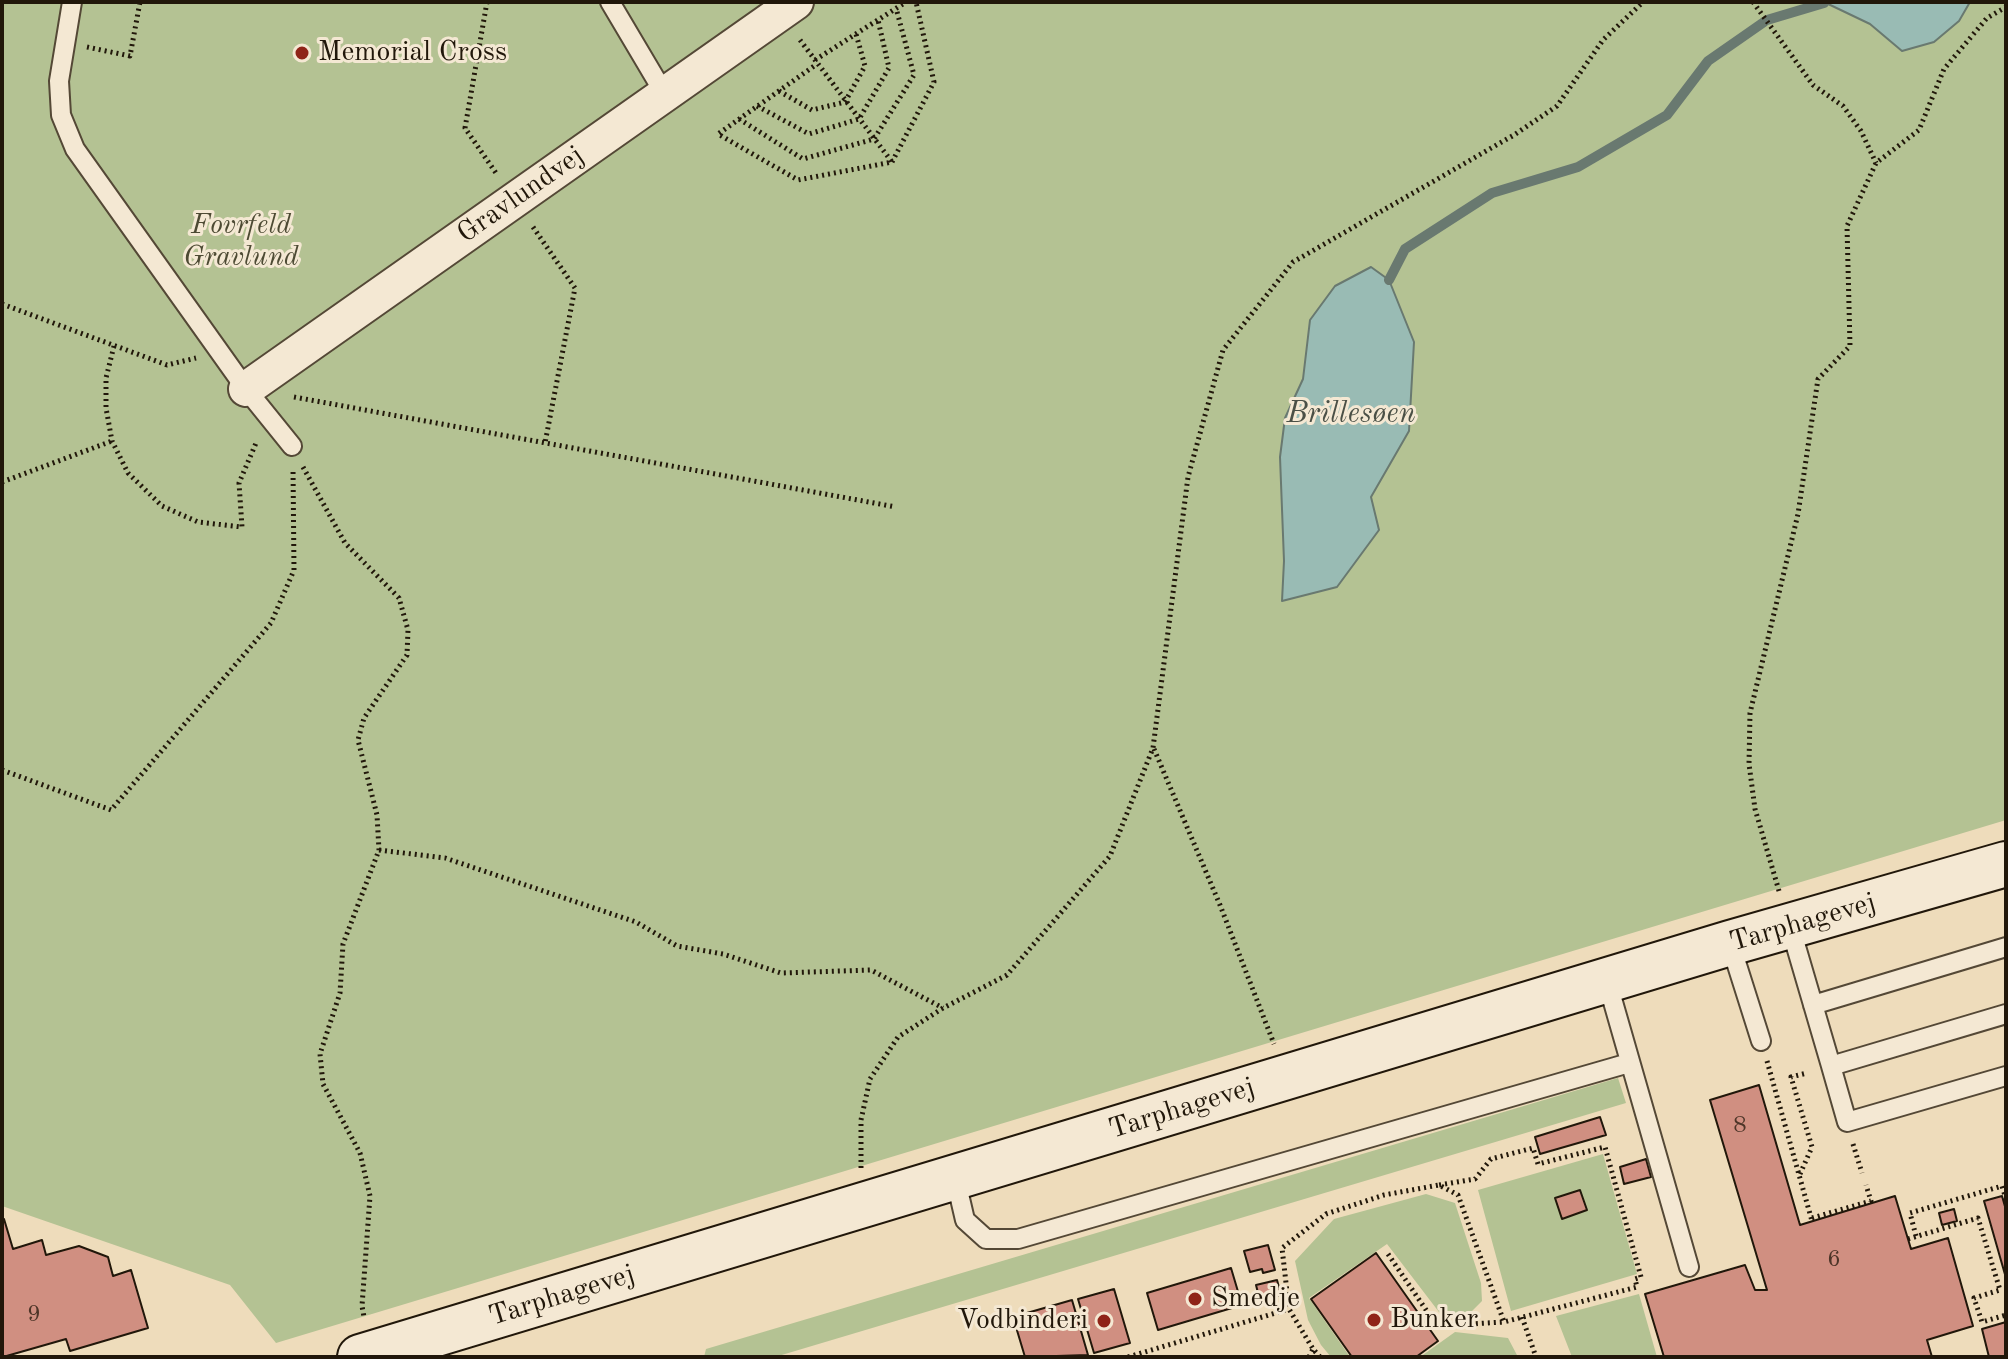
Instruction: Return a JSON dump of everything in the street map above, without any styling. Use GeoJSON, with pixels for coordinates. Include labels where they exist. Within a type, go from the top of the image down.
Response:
{"type":"FeatureCollection","features":[{"type":"Feature","properties":{"kind":"main road","name":"Tarphagevej"},"geometry":{"type":"LineString","coordinates":[[365,1355],[1730,943],[2006,864]]}},
{"type":"Feature","properties":{"kind":"street","name":"Gravlundvej"},"geometry":{"type":"LineString","coordinates":[[246,389],[788,7]]}},
{"type":"Feature","properties":{"kind":"lane"},"geometry":{"type":"LineString","coordinates":[[72,2],[59,81],[61,115],[75,149],[246,389],[292,446]]}},
{"type":"Feature","properties":{"kind":"lane"},"geometry":{"type":"LineString","coordinates":[[610,2],[664,93]]}},
{"type":"Feature","properties":{"kind":"lane"},"geometry":{"type":"LineString","coordinates":[[1790,926],[1847,1122],[2006,1076]]}},
{"type":"Feature","properties":{"kind":"lane"},"geometry":{"type":"LineString","coordinates":[[1730,943],[1761,1041]]}},
{"type":"Feature","properties":{"kind":"lane"},"geometry":{"type":"LineString","coordinates":[[1813,1005],[2006,947]]}},
{"type":"Feature","properties":{"kind":"lane"},"geometry":{"type":"LineString","coordinates":[[1607,981],[1689,1267]]}},
{"type":"Feature","properties":{"kind":"lane"},"geometry":{"type":"LineString","coordinates":[[1831,1066],[2006,1014]]}},
{"type":"Feature","properties":{"kind":"lane"},"geometry":{"type":"LineString","coordinates":[[955,1177],[965,1220],[986,1239],[1018,1239],[1629,1063]]}},
{"type":"Feature","properties":{"kind":"path"},"geometry":{"type":"LineString","coordinates":[[65,43],[130,56],[140,2]]}},
{"type":"Feature","properties":{"kind":"path"},"geometry":{"type":"LineString","coordinates":[[892,162],[798,180],[718,134],[816,62],[906,2]]}},
{"type":"Feature","properties":{"kind":"path"},"geometry":{"type":"LineString","coordinates":[[892,162],[934,82],[916,2]]}},
{"type":"Feature","properties":{"kind":"path"},"geometry":{"type":"LineString","coordinates":[[862,1205],[861,1120],[870,1079],[898,1037],[943,1008],[1007,975],[1110,856],[1153,748],[1188,477],[1223,350],[1293,262],[1514,135],[1557,106],[1603,40],[1643,2]]}},
{"type":"Feature","properties":{"kind":"path"},"geometry":{"type":"LineString","coordinates":[[1753,2],[1813,85],[1843,106],[1861,131],[1876,163]]}},
{"type":"Feature","properties":{"kind":"path"},"geometry":{"type":"LineString","coordinates":[[788,7],[816,62],[892,162]]}},
{"type":"Feature","properties":{"kind":"path"},"geometry":{"type":"LineString","coordinates":[[1790,926],[1755,809],[1749,764],[1750,713],[1798,514],[1818,379],[1850,346],[1847,226],[1876,163],[1919,130],[1944,69],[1987,18],[2006,7]]}},
{"type":"Feature","properties":{"kind":"path"},"geometry":{"type":"LineString","coordinates":[[739,119],[803,159],[874,139],[914,75],[896,8]]}},
{"type":"Feature","properties":{"kind":"path"},"geometry":{"type":"LineString","coordinates":[[757,106],[809,134],[859,119],[889,68],[878,20]]}},
{"type":"Feature","properties":{"kind":"path"},"geometry":{"type":"LineString","coordinates":[[778,91],[812,110],[845,102],[865,66],[856,34]]}},
{"type":"Feature","properties":{"kind":"path"},"geometry":{"type":"LineString","coordinates":[[2,304],[167,365],[220,352]]}},
{"type":"Feature","properties":{"kind":"path"},"geometry":{"type":"LineString","coordinates":[[114,346],[106,378],[106,408],[112,441],[128,473],[162,506],[198,522],[242,527],[239,483],[268,416]]}},
{"type":"Feature","properties":{"kind":"path"},"geometry":{"type":"LineString","coordinates":[[246,389],[896,507]]}},
{"type":"Feature","properties":{"kind":"path"},"geometry":{"type":"LineString","coordinates":[[2,482],[112,441]]}},
{"type":"Feature","properties":{"kind":"path"},"geometry":{"type":"LineString","coordinates":[[2,770],[111,810],[271,623],[294,570],[292,446]]}},
{"type":"Feature","properties":{"kind":"path"},"geometry":{"type":"LineString","coordinates":[[292,446],[345,543],[399,598],[408,630],[407,655],[364,718],[358,740],[377,815],[379,850],[343,944],[340,993],[320,1054],[323,1084],[360,1153],[370,1196],[362,1306],[365,1355]]}},
{"type":"Feature","properties":{"kind":"path"},"geometry":{"type":"LineString","coordinates":[[1153,748],[1220,905],[1287,1077]]}},
{"type":"Feature","properties":{"kind":"path"},"geometry":{"type":"LineString","coordinates":[[379,850],[445,858],[636,922],[677,946],[723,954],[781,973],[871,970],[943,1008]]}},
{"type":"Feature","properties":{"kind":"path"},"geometry":{"type":"LineString","coordinates":[[1761,1041],[1812,1220],[1871,1201],[1866,1185]]}},
{"type":"Feature","properties":{"kind":"path"},"geometry":{"type":"LineString","coordinates":[[1800,1175],[1812,1147],[1791,1077],[1831,1066]]}},
{"type":"Feature","properties":{"kind":"path"},"geometry":{"type":"LineString","coordinates":[[1320,1357],[1289,1309],[1282,1248],[1326,1214],[1384,1195],[1475,1179],[1491,1159],[1533,1148],[1538,1164],[1605,1147],[1641,1277],[1635,1279],[1637,1287],[1504,1322],[1437,1326],[1388,1254]]}},
{"type":"Feature","properties":{"kind":"path"},"geometry":{"type":"LineString","coordinates":[[1439,1185],[1458,1195],[1504,1322]]}},
{"type":"Feature","properties":{"kind":"path"},"geometry":{"type":"LineString","coordinates":[[1916,1236],[1910,1213],[2004,1185],[2006,1199]]}},
{"type":"Feature","properties":{"kind":"path"},"geometry":{"type":"LineString","coordinates":[[1908,1239],[1978,1218],[2000,1290],[1974,1298],[1982,1322],[2006,1315]]}},
{"type":"Feature","properties":{"kind":"path"},"geometry":{"type":"LineString","coordinates":[[1128,1357],[1289,1309]]}},
{"type":"Feature","properties":{"kind":"path"},"geometry":{"type":"LineString","coordinates":[[1522,1317],[1536,1357]]}},
{"type":"Feature","properties":{"kind":"path"},"geometry":{"type":"LineString","coordinates":[[1309,1357],[1313,1349]]}},
{"type":"Feature","properties":{"kind":"green space","name":"Fovrfeld Gravlund"},"geometry":{"type":"Polygon","coordinates":[[[2,2],[2006,2],[2006,820],[276,1343],[230,1285],[2,1206],[2,2]],[[1389,280],[1303,379],[1285,418],[1283,600],[1371,497],[1409,431],[1414,342],[1389,280]]]}},
{"type":"Feature","properties":{"kind":"green space"},"geometry":{"type":"Polygon","coordinates":[[[1618,1078],[1626,1103],[775,1357],[704,1357],[706,1349],[1618,1078]]]}},
{"type":"Feature","properties":{"kind":"green space"},"geometry":{"type":"Polygon","coordinates":[[[1603,1154],[1637,1274],[1511,1311],[1478,1190],[1603,1154]]]}},
{"type":"Feature","properties":{"kind":"green space"},"geometry":{"type":"Polygon","coordinates":[[[1426,1194],[1455,1203],[1481,1283],[1482,1301],[1468,1315],[1442,1316],[1387,1244],[1309,1298],[1350,1357],[1331,1357],[1308,1320],[1295,1261],[1334,1219],[1426,1194]]]}},
{"type":"Feature","properties":{"kind":"green space"},"geometry":{"type":"Polygon","coordinates":[[[1639,1294],[1657,1357],[1572,1357],[1556,1316],[1639,1294]]]}},
{"type":"Feature","properties":{"kind":"green space"},"geometry":{"type":"Polygon","coordinates":[[[1455,1332],[1508,1338],[1518,1357],[1420,1357],[1455,1332]]]}},
{"type":"Feature","properties":{"kind":"water"},"geometry":{"type":"Polygon","coordinates":[[[1824,2],[1970,2],[1959,21],[1934,42],[1902,51],[1870,24],[1824,2]]]}},
{"type":"Feature","properties":{"kind":"water","name":"Brillesøen"},"geometry":{"type":"Polygon","coordinates":[[[1371,267],[1389,280],[1414,342],[1409,431],[1371,497],[1379,530],[1337,587],[1282,601],[1284,561],[1280,457],[1285,418],[1303,379],[1310,320],[1335,286],[1371,267]]]}},
{"type":"Feature","properties":{"kind":"building"},"geometry":{"type":"Polygon","coordinates":[[[1759,1085],[1800,1225],[1895,1196],[1911,1249],[1948,1238],[1973,1326],[1927,1340],[1932,1357],[1664,1357],[1645,1294],[1745,1265],[1755,1290],[1767,1290],[1710,1100],[1759,1085]]]}},
{"type":"Feature","properties":{"kind":"building"},"geometry":{"type":"Polygon","coordinates":[[[1600,1117],[1606,1135],[1540,1154],[1535,1137],[1600,1117]]]}},
{"type":"Feature","properties":{"kind":"building"},"geometry":{"type":"Polygon","coordinates":[[[1646,1159],[1651,1177],[1624,1184],[1620,1167],[1646,1159]]]}},
{"type":"Feature","properties":{"kind":"building"},"geometry":{"type":"Polygon","coordinates":[[[1580,1190],[1587,1210],[1562,1219],[1555,1198],[1580,1190]]]}},
{"type":"Feature","properties":{"kind":"building"},"geometry":{"type":"Polygon","coordinates":[[[2002,1196],[2006,1210],[2006,1278],[1984,1201],[2002,1196]]]}},
{"type":"Feature","properties":{"kind":"building"},"geometry":{"type":"Polygon","coordinates":[[[1954,1209],[1957,1221],[1942,1225],[1939,1213],[1954,1209]]]}},
{"type":"Feature","properties":{"kind":"building"},"geometry":{"type":"Polygon","coordinates":[[[4,1219],[13,1249],[42,1240],[46,1255],[79,1246],[108,1257],[113,1276],[131,1270],[148,1328],[70,1351],[66,1339],[3,1357],[4,1219]]]}},
{"type":"Feature","properties":{"kind":"building"},"geometry":{"type":"Polygon","coordinates":[[[1268,1245],[1275,1270],[1250,1272],[1244,1251],[1268,1245]]]}},
{"type":"Feature","properties":{"kind":"building","name":"Bunker"},"geometry":{"type":"Polygon","coordinates":[[[1376,1253],[1438,1341],[1416,1357],[1352,1357],[1311,1299],[1376,1253]]]}},
{"type":"Feature","properties":{"kind":"building","name":"Smedje"},"geometry":{"type":"Polygon","coordinates":[[[1231,1268],[1242,1305],[1158,1330],[1147,1293],[1231,1268]]]}},
{"type":"Feature","properties":{"kind":"building"},"geometry":{"type":"Polygon","coordinates":[[[1277,1280],[1281,1295],[1260,1301],[1256,1285],[1277,1280]]]}},
{"type":"Feature","properties":{"kind":"building","name":"Vodbinderi"},"geometry":{"type":"Polygon","coordinates":[[[1114,1289],[1130,1343],[1094,1353],[1078,1299],[1114,1289]]]}},
{"type":"Feature","properties":{"kind":"building"},"geometry":{"type":"Polygon","coordinates":[[[1072,1300],[1088,1355],[1025,1357],[1013,1317],[1072,1300]]]}},
{"type":"Feature","properties":{"kind":"building"},"geometry":{"type":"Polygon","coordinates":[[[2006,1322],[2006,1357],[1989,1357],[1982,1329],[2006,1322]]]}},
{"type":"Feature","properties":{"kind":"waterway"},"geometry":{"type":"LineString","coordinates":[[1767,20],[1824,3]]}},
{"type":"Feature","properties":{"kind":"waterway"},"geometry":{"type":"LineString","coordinates":[[1389,280],[1405,249],[1492,193],[1578,167],[1667,115],[1708,61],[1764,22]]}},
{"type":"Feature","properties":{"kind":"place","name":"Memorial Cross"},"geometry":{"type":"Point","coordinates":[302,53]}},
{"type":"Feature","properties":{"kind":"place","name":"Smedje"},"geometry":{"type":"Point","coordinates":[1195,1299]}},
{"type":"Feature","properties":{"kind":"place","name":"Bunker"},"geometry":{"type":"Point","coordinates":[1374,1320]}},
{"type":"Feature","properties":{"kind":"place","name":"Vodbinderi"},"geometry":{"type":"Point","coordinates":[1104,1321]}}]}
